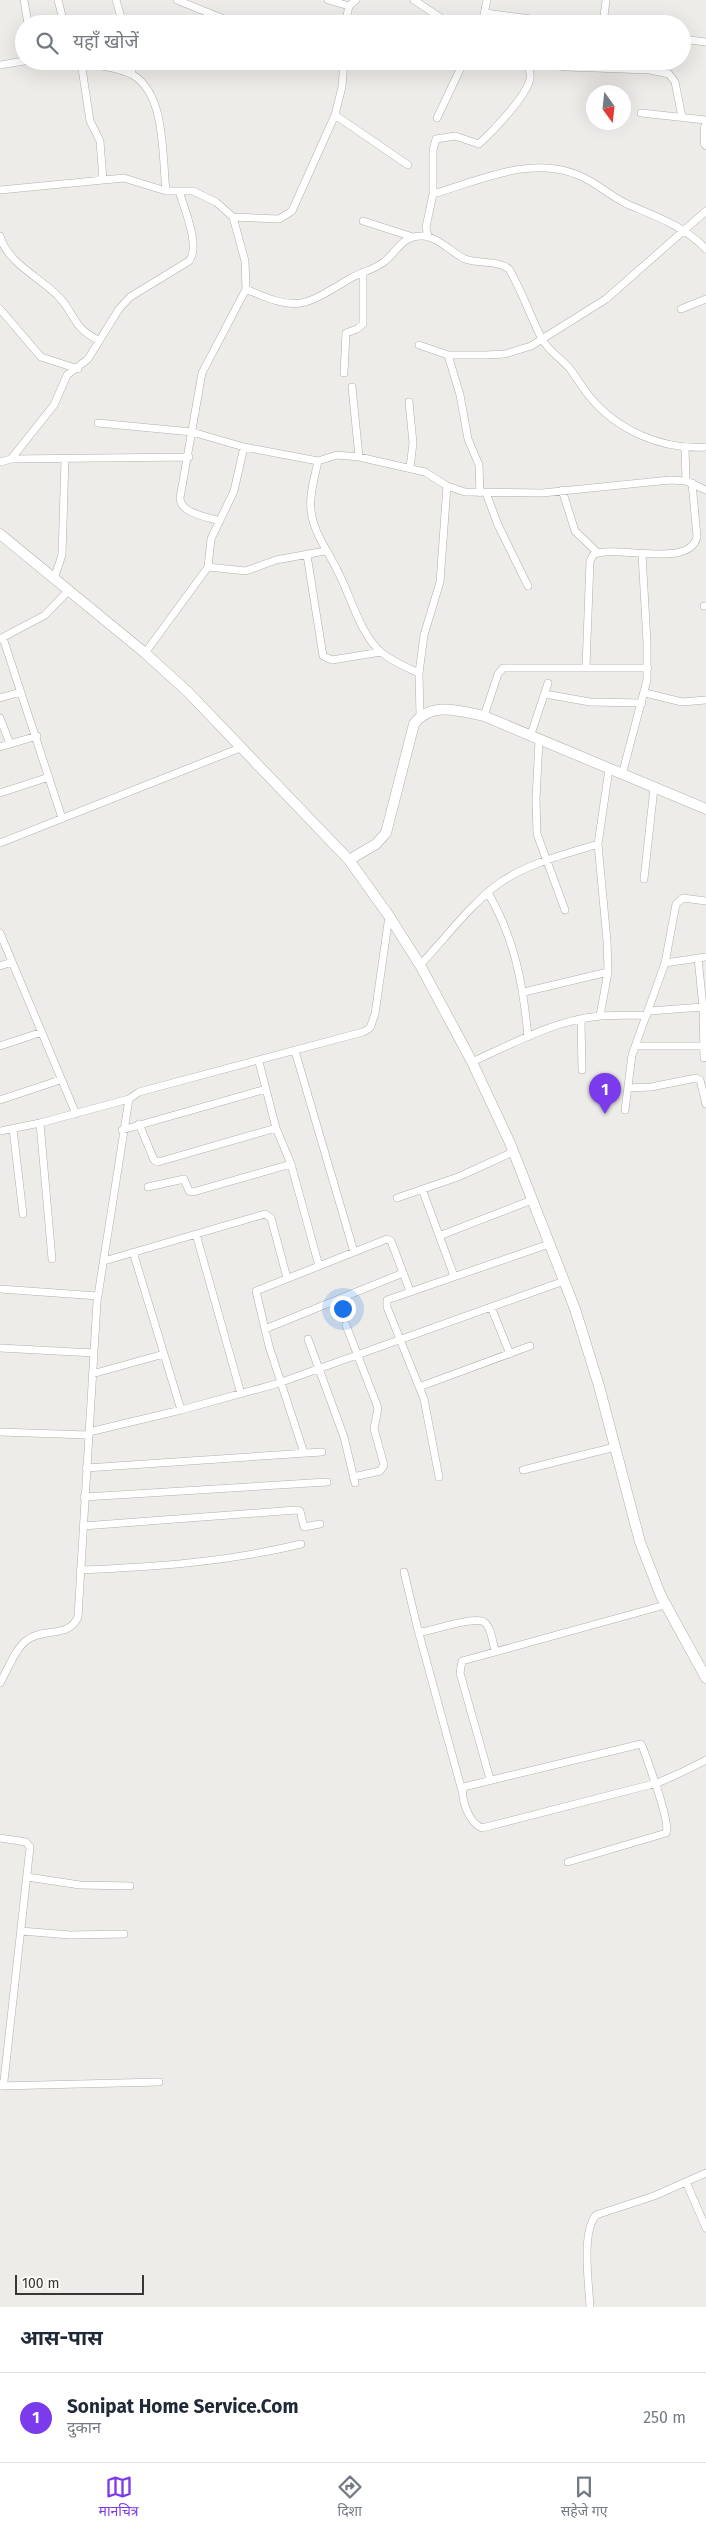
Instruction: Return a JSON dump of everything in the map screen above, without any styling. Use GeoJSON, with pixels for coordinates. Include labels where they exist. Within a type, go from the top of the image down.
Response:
{"type":"FeatureCollection","features":[{"type":"Feature","properties":{"kind":"street"},"geometry":{"type":"LineString","coordinates":[[24,0],[26,15]]}},
{"type":"Feature","properties":{"kind":"street"},"geometry":{"type":"LineString","coordinates":[[58,0],[62,15]]}},
{"type":"Feature","properties":{"kind":"street"},"geometry":{"type":"LineString","coordinates":[[116,0],[120,15]]}},
{"type":"Feature","properties":{"kind":"street"},"geometry":{"type":"LineString","coordinates":[[177,0],[214,15]]}},
{"type":"Feature","properties":{"kind":"street"},"geometry":{"type":"LineString","coordinates":[[328,0],[349,6]]}},
{"type":"Feature","properties":{"kind":"street"},"geometry":{"type":"LineString","coordinates":[[347,15],[349,6],[356,0]]}},
{"type":"Feature","properties":{"kind":"street"},"geometry":{"type":"LineString","coordinates":[[414,0],[436,15]]}},
{"type":"Feature","properties":{"kind":"street"},"geometry":{"type":"LineString","coordinates":[[487,0],[485,13],[500,15]]}},
{"type":"Feature","properties":{"kind":"street"},"geometry":{"type":"LineString","coordinates":[[604,15],[606,0]]}},
{"type":"Feature","properties":{"kind":"street"},"geometry":{"type":"LineString","coordinates":[[691,40],[706,42]]}},
{"type":"Feature","properties":{"kind":"street"},"geometry":{"type":"LineString","coordinates":[[0,65],[15,62]]}},
{"type":"Feature","properties":{"kind":"street"},"geometry":{"type":"LineString","coordinates":[[82,70],[90,121],[100,142],[103,180]]}},
{"type":"Feature","properties":{"kind":"street"},"geometry":{"type":"LineString","coordinates":[[115,70],[132,74],[150,91],[155,104],[166,190]]}},
{"type":"Feature","properties":{"kind":"street"},"geometry":{"type":"LineString","coordinates":[[131,70],[132,74]]}},
{"type":"Feature","properties":{"kind":"street"},"geometry":{"type":"LineString","coordinates":[[234,217],[279,219],[288,215],[295,205],[335,115],[342,87],[343,70]]}},
{"type":"Feature","properties":{"kind":"street"},"geometry":{"type":"LineString","coordinates":[[437,118],[460,70]]}},
{"type":"Feature","properties":{"kind":"street"},"geometry":{"type":"LineString","coordinates":[[428,237],[426,227],[433,194],[433,150],[436,139],[455,136],[479,144],[497,127],[528,86],[530,75],[528,70]]}},
{"type":"Feature","properties":{"kind":"street"},"geometry":{"type":"LineString","coordinates":[[650,70],[669,74],[675,82],[682,117]]}},
{"type":"Feature","properties":{"kind":"street"},"geometry":{"type":"LineString","coordinates":[[641,113],[706,120]]}},
{"type":"Feature","properties":{"kind":"street"},"geometry":{"type":"LineString","coordinates":[[335,115],[408,165]]}},
{"type":"Feature","properties":{"kind":"street"},"geometry":{"type":"LineString","coordinates":[[706,127],[706,144]]}},
{"type":"Feature","properties":{"kind":"street"},"geometry":{"type":"LineString","coordinates":[[433,194],[522,169],[566,171],[590,182],[617,199],[685,230],[706,249]]}},
{"type":"Feature","properties":{"kind":"street"},"geometry":{"type":"LineString","coordinates":[[0,190],[124,178],[166,190],[193,191],[216,202],[234,217],[245,261],[246,289],[205,364],[198,390],[189,456],[180,502],[185,509],[220,521]]}},
{"type":"Feature","properties":{"kind":"street"},"geometry":{"type":"LineString","coordinates":[[11,459],[54,405],[67,375],[78,369],[88,359],[112,316],[130,297],[189,261],[193,255],[194,244],[179,191]]}},
{"type":"Feature","properties":{"kind":"street"},"geometry":{"type":"LineString","coordinates":[[419,345],[448,355],[505,354],[543,340],[606,299],[706,210]]}},
{"type":"Feature","properties":{"kind":"street"},"geometry":{"type":"LineString","coordinates":[[363,221],[413,237],[428,237],[462,258],[483,264],[501,264],[509,269],[543,340],[556,358],[570,368],[591,398],[605,413],[626,428],[655,442],[685,448],[706,447]]}},
{"type":"Feature","properties":{"kind":"street"},"geometry":{"type":"LineString","coordinates":[[0,236],[3,252],[62,300],[83,332],[98,340]]}},
{"type":"Feature","properties":{"kind":"street"},"geometry":{"type":"LineString","coordinates":[[246,289],[277,303],[300,304],[315,299],[381,264],[403,241],[413,237]]}},
{"type":"Feature","properties":{"kind":"street"},"geometry":{"type":"LineString","coordinates":[[344,373],[346,333],[357,329],[363,324],[363,272]]}},
{"type":"Feature","properties":{"kind":"street"},"geometry":{"type":"LineString","coordinates":[[681,309],[706,299]]}},
{"type":"Feature","properties":{"kind":"street"},"geometry":{"type":"LineString","coordinates":[[0,309],[41,357],[78,369]]}},
{"type":"Feature","properties":{"kind":"street"},"geometry":{"type":"LineString","coordinates":[[448,355],[460,395],[468,439],[479,465],[483,493],[528,586]]}},
{"type":"Feature","properties":{"kind":"street"},"geometry":{"type":"LineString","coordinates":[[352,387],[359,457]]}},
{"type":"Feature","properties":{"kind":"street"},"geometry":{"type":"LineString","coordinates":[[410,402],[413,443],[410,468]]}},
{"type":"Feature","properties":{"kind":"street"},"geometry":{"type":"LineString","coordinates":[[98,423],[192,432],[244,447],[318,461],[337,455],[359,457],[430,474],[447,486],[459,491],[542,493],[649,480],[689,482],[706,490]]}},
{"type":"Feature","properties":{"kind":"street"},"geometry":{"type":"LineString","coordinates":[[146,653],[208,567],[209,548],[234,491],[244,447]]}},
{"type":"Feature","properties":{"kind":"street"},"geometry":{"type":"LineString","coordinates":[[586,667],[590,561],[598,552],[642,554],[675,552],[686,549],[695,542],[697,537],[685,448]]}},
{"type":"Feature","properties":{"kind":"street"},"geometry":{"type":"LineString","coordinates":[[0,462],[11,459],[189,456]]}},
{"type":"Feature","properties":{"kind":"street"},"geometry":{"type":"LineString","coordinates":[[54,579],[62,555],[65,459]]}},
{"type":"Feature","properties":{"kind":"street"},"geometry":{"type":"LineString","coordinates":[[318,461],[310,501],[311,511],[325,550],[338,571],[360,622],[381,652],[419,673]]}},
{"type":"Feature","properties":{"kind":"street"},"geometry":{"type":"LineString","coordinates":[[349,860],[376,844],[386,833],[410,734],[420,716],[419,673],[424,635],[440,582],[447,486]]}},
{"type":"Feature","properties":{"kind":"street"},"geometry":{"type":"LineString","coordinates":[[562,490],[575,531],[598,552]]}},
{"type":"Feature","properties":{"kind":"street"},"geometry":{"type":"LineString","coordinates":[[0,534],[146,653],[188,692],[349,860],[389,916],[420,965],[472,1062],[514,1152],[564,1281],[591,1360],[640,1542],[665,1605],[706,1678]]}},
{"type":"Feature","properties":{"kind":"street"},"geometry":{"type":"LineString","coordinates":[[208,567],[246,572],[276,560],[325,550]]}},
{"type":"Feature","properties":{"kind":"street"},"geometry":{"type":"LineString","coordinates":[[622,775],[645,693],[648,668],[642,554]]}},
{"type":"Feature","properties":{"kind":"street"},"geometry":{"type":"LineString","coordinates":[[307,555],[323,656],[332,660],[381,652]]}},
{"type":"Feature","properties":{"kind":"street"},"geometry":{"type":"LineString","coordinates":[[62,818],[37,736],[1,638],[45,616],[68,591]]}},
{"type":"Feature","properties":{"kind":"street"},"geometry":{"type":"LineString","coordinates":[[484,716],[498,674],[503,668],[648,668]]}},
{"type":"Feature","properties":{"kind":"street"},"geometry":{"type":"LineString","coordinates":[[548,683],[535,739],[535,823],[540,846],[565,910]]}},
{"type":"Feature","properties":{"kind":"street"},"geometry":{"type":"LineString","coordinates":[[0,698],[20,692]]}},
{"type":"Feature","properties":{"kind":"street"},"geometry":{"type":"LineString","coordinates":[[645,693],[682,702],[706,700]]}},
{"type":"Feature","properties":{"kind":"street"},"geometry":{"type":"LineString","coordinates":[[545,694],[590,702],[642,703]]}},
{"type":"Feature","properties":{"kind":"street"},"geometry":{"type":"LineString","coordinates":[[420,716],[427,712],[447,709],[484,716],[608,770],[706,808]]}},
{"type":"Feature","properties":{"kind":"street"},"geometry":{"type":"LineString","coordinates":[[0,718],[10,744]]}},
{"type":"Feature","properties":{"kind":"street"},"geometry":{"type":"LineString","coordinates":[[0,747],[37,736]]}},
{"type":"Feature","properties":{"kind":"street"},"geometry":{"type":"LineString","coordinates":[[0,843],[240,748]]}},
{"type":"Feature","properties":{"kind":"street"},"geometry":{"type":"LineString","coordinates":[[600,1016],[608,972],[606,913],[598,844],[608,770]]}},
{"type":"Feature","properties":{"kind":"street"},"geometry":{"type":"LineString","coordinates":[[0,793],[49,777]]}},
{"type":"Feature","properties":{"kind":"street"},"geometry":{"type":"LineString","coordinates":[[644,879],[654,788]]}},
{"type":"Feature","properties":{"kind":"street"},"geometry":{"type":"LineString","coordinates":[[420,965],[488,893],[502,881],[546,860],[598,844]]}},
{"type":"Feature","properties":{"kind":"street"},"geometry":{"type":"LineString","coordinates":[[488,893],[503,919],[524,992],[528,1037]]}},
{"type":"Feature","properties":{"kind":"street"},"geometry":{"type":"LineString","coordinates":[[625,1110],[632,1055],[664,963],[678,901],[683,898],[706,901]]}},
{"type":"Feature","properties":{"kind":"street"},"geometry":{"type":"LineString","coordinates":[[0,1131],[76,1114],[129,1099],[139,1092],[259,1062],[363,1032],[370,1028],[375,1014],[389,916]]}},
{"type":"Feature","properties":{"kind":"street"},"geometry":{"type":"LineString","coordinates":[[0,933],[60,1080],[76,1114]]}},
{"type":"Feature","properties":{"kind":"street"},"geometry":{"type":"LineString","coordinates":[[664,963],[706,957]]}},
{"type":"Feature","properties":{"kind":"street"},"geometry":{"type":"LineString","coordinates":[[698,958],[703,1008],[704,1058]]}},
{"type":"Feature","properties":{"kind":"street"},"geometry":{"type":"LineString","coordinates":[[0,966],[12,962]]}},
{"type":"Feature","properties":{"kind":"street"},"geometry":{"type":"LineString","coordinates":[[524,992],[608,972]]}},
{"type":"Feature","properties":{"kind":"street"},"geometry":{"type":"LineString","coordinates":[[472,1062],[528,1037],[581,1020],[600,1016],[703,1008]]}},
{"type":"Feature","properties":{"kind":"street"},"geometry":{"type":"LineString","coordinates":[[581,1020],[582,1070]]}},
{"type":"Feature","properties":{"kind":"street"},"geometry":{"type":"LineString","coordinates":[[0,1046],[42,1032]]}},
{"type":"Feature","properties":{"kind":"street"},"geometry":{"type":"LineString","coordinates":[[636,1046],[704,1046]]}},
{"type":"Feature","properties":{"kind":"street"},"geometry":{"type":"LineString","coordinates":[[295,1051],[354,1252]]}},
{"type":"Feature","properties":{"kind":"street"},"geometry":{"type":"LineString","coordinates":[[259,1062],[276,1128],[291,1164],[319,1266]]}},
{"type":"Feature","properties":{"kind":"street"},"geometry":{"type":"LineString","coordinates":[[628,1088],[651,1087],[696,1078],[700,1080],[706,1104]]}},
{"type":"Feature","properties":{"kind":"street"},"geometry":{"type":"LineString","coordinates":[[0,1100],[60,1080]]}},
{"type":"Feature","properties":{"kind":"street"},"geometry":{"type":"LineString","coordinates":[[122,1130],[266,1089]]}},
{"type":"Feature","properties":{"kind":"street"},"geometry":{"type":"LineString","coordinates":[[0,1683],[17,1652],[29,1638],[38,1634],[65,1631],[75,1623],[78,1617],[82,1526],[98,1296],[122,1130],[129,1099]]}},
{"type":"Feature","properties":{"kind":"street"},"geometry":{"type":"LineString","coordinates":[[40,1123],[52,1260]]}},
{"type":"Feature","properties":{"kind":"street"},"geometry":{"type":"LineString","coordinates":[[139,1124],[152,1158],[158,1162],[276,1128]]}},
{"type":"Feature","properties":{"kind":"street"},"geometry":{"type":"LineString","coordinates":[[13,1128],[23,1214]]}},
{"type":"Feature","properties":{"kind":"street"},"geometry":{"type":"LineString","coordinates":[[397,1198],[458,1177],[514,1152]]}},
{"type":"Feature","properties":{"kind":"street"},"geometry":{"type":"LineString","coordinates":[[148,1187],[184,1179],[189,1191],[193,1192],[291,1164]]}},
{"type":"Feature","properties":{"kind":"street"},"geometry":{"type":"LineString","coordinates":[[422,1189],[454,1276]]}},
{"type":"Feature","properties":{"kind":"street"},"geometry":{"type":"LineString","coordinates":[[439,1236],[532,1200]]}},
{"type":"Feature","properties":{"kind":"street"},"geometry":{"type":"LineString","coordinates":[[104,1261],[261,1214],[269,1214],[287,1278]]}},
{"type":"Feature","properties":{"kind":"street"},"geometry":{"type":"LineString","coordinates":[[196,1234],[241,1394]]}},
{"type":"Feature","properties":{"kind":"street"},"geometry":{"type":"LineString","coordinates":[[304,1453],[256,1291],[354,1252],[390,1240],[410,1291]]}},
{"type":"Feature","properties":{"kind":"street"},"geometry":{"type":"LineString","coordinates":[[440,1477],[424,1399],[386,1301],[410,1291],[549,1244]]}},
{"type":"Feature","properties":{"kind":"street"},"geometry":{"type":"LineString","coordinates":[[133,1252],[181,1410]]}},
{"type":"Feature","properties":{"kind":"street"},"geometry":{"type":"LineString","coordinates":[[266,1329],[403,1272]]}},
{"type":"Feature","properties":{"kind":"street"},"geometry":{"type":"LineString","coordinates":[[0,1432],[89,1434],[241,1394],[282,1382],[564,1281]]}},
{"type":"Feature","properties":{"kind":"street"},"geometry":{"type":"LineString","coordinates":[[0,1289],[98,1296]]}},
{"type":"Feature","properties":{"kind":"street"},"geometry":{"type":"LineString","coordinates":[[491,1307],[510,1354]]}},
{"type":"Feature","properties":{"kind":"street"},"geometry":{"type":"LineString","coordinates":[[308,1339],[344,1437],[354,1480],[380,1471],[384,1465],[374,1429],[378,1408],[346,1325]]}},
{"type":"Feature","properties":{"kind":"street"},"geometry":{"type":"LineString","coordinates":[[419,1387],[530,1346]]}},
{"type":"Feature","properties":{"kind":"street"},"geometry":{"type":"LineString","coordinates":[[0,1348],[94,1353]]}},
{"type":"Feature","properties":{"kind":"street"},"geometry":{"type":"LineString","coordinates":[[92,1374],[164,1354]]}},
{"type":"Feature","properties":{"kind":"street"},"geometry":{"type":"LineString","coordinates":[[524,1470],[615,1447]]}},
{"type":"Feature","properties":{"kind":"street"},"geometry":{"type":"LineString","coordinates":[[86,1468],[322,1452]]}},
{"type":"Feature","properties":{"kind":"street"},"geometry":{"type":"LineString","coordinates":[[84,1497],[327,1482]]}},
{"type":"Feature","properties":{"kind":"street"},"geometry":{"type":"LineString","coordinates":[[82,1526],[296,1510],[300,1513],[304,1527],[320,1524]]}},
{"type":"Feature","properties":{"kind":"street"},"geometry":{"type":"LineString","coordinates":[[80,1570],[196,1564],[262,1553],[300,1544]]}},
{"type":"Feature","properties":{"kind":"street"},"geometry":{"type":"LineString","coordinates":[[404,1572],[418,1630],[463,1792],[471,1818],[482,1828],[655,1784],[706,1760]]}},
{"type":"Feature","properties":{"kind":"street"},"geometry":{"type":"LineString","coordinates":[[490,1779],[460,1665],[463,1660],[665,1605]]}},
{"type":"Feature","properties":{"kind":"street"},"geometry":{"type":"LineString","coordinates":[[418,1630],[425,1632],[466,1622],[482,1621],[487,1625],[496,1651]]}},
{"type":"Feature","properties":{"kind":"street"},"geometry":{"type":"LineString","coordinates":[[463,1792],[465,1786],[490,1779],[639,1743],[643,1748],[668,1824],[666,1833],[568,1862]]}},
{"type":"Feature","properties":{"kind":"street"},"geometry":{"type":"LineString","coordinates":[[0,1838],[29,1845],[4,2081],[0,2086]]}},
{"type":"Feature","properties":{"kind":"street"},"geometry":{"type":"LineString","coordinates":[[27,1877],[80,1885],[130,1886]]}},
{"type":"Feature","properties":{"kind":"street"},"geometry":{"type":"LineString","coordinates":[[21,1931],[77,1935],[124,1934]]}},
{"type":"Feature","properties":{"kind":"street"},"geometry":{"type":"LineString","coordinates":[[0,2086],[158,2082]]}},
{"type":"Feature","properties":{"kind":"street"},"geometry":{"type":"LineString","coordinates":[[590,2307],[588,2243],[593,2219],[600,2213],[654,2196],[706,2173]]}},
{"type":"Feature","properties":{"kind":"street"},"geometry":{"type":"LineString","coordinates":[[686,2182],[706,2228]]}},
{"type":"Feature","properties":{"kind":"place","name":"Sonipat Home Service.Com"},"geometry":{"type":"Point","coordinates":[605,1114]}}]}
